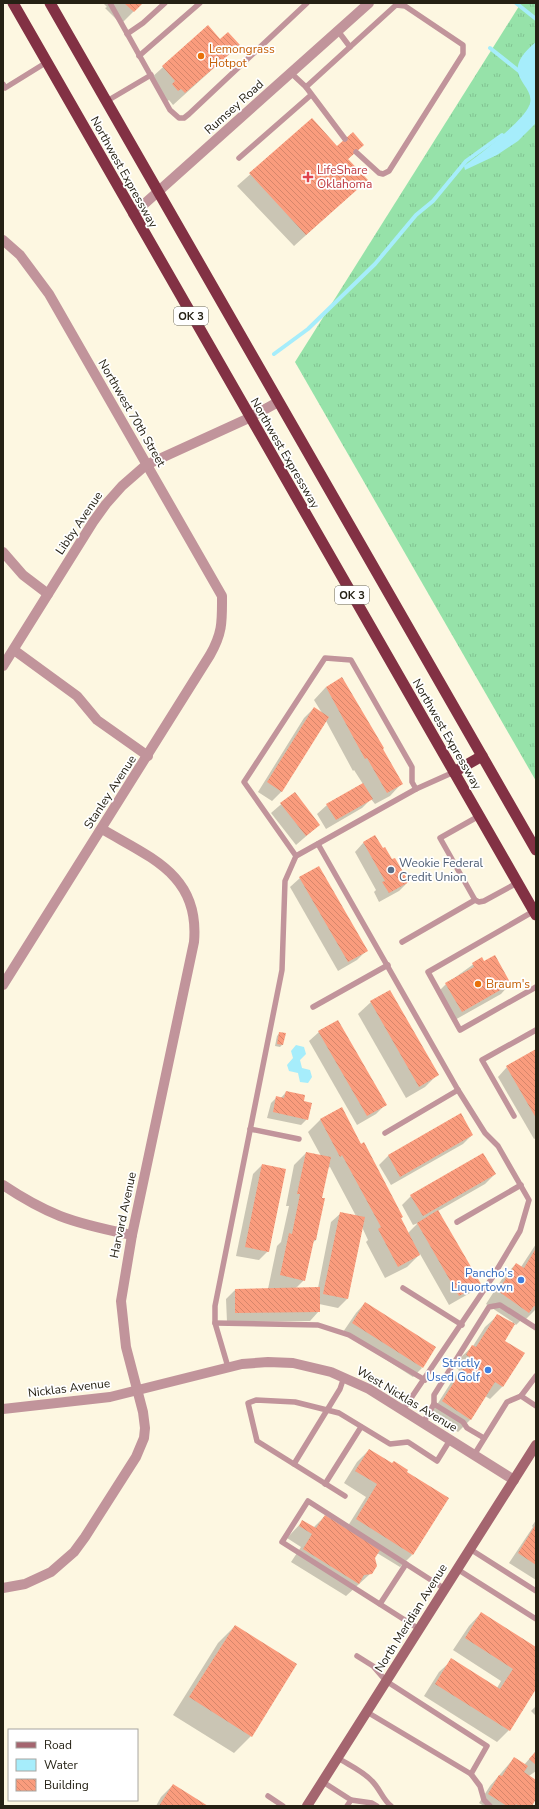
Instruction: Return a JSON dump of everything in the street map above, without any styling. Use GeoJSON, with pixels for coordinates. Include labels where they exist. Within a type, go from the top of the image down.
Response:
{"type":"FeatureCollection","features":[{"type":"Feature","properties":{"kind":"highway","name":"Northwest Expressway"},"geometry":{"type":"LineString","coordinates":[[13,3],[249,418],[535,913]]}},
{"type":"Feature","properties":{"kind":"highway","name":"Northwest Expressway"},"geometry":{"type":"LineString","coordinates":[[50,3],[536,850]]}},
{"type":"Feature","properties":{"kind":"highway"},"geometry":{"type":"LineString","coordinates":[[454,772],[482,756]]}},
{"type":"Feature","properties":{"kind":"main road","name":"North Meridian Avenue"},"geometry":{"type":"LineString","coordinates":[[311,1805],[322,1782],[457,1569],[514,1480],[533,1456],[536,1445]]}},
{"type":"Feature","properties":{"kind":"street","name":"Rumsey Road"},"geometry":{"type":"LineString","coordinates":[[133,214],[338,31],[366,4]]}},
{"type":"Feature","properties":{"kind":"street","name":"Northwest 70th Street"},"geometry":{"type":"LineString","coordinates":[[3,240],[20,255],[49,294],[222,596],[222,608]]}},
{"type":"Feature","properties":{"kind":"street","name":"Libby Avenue"},"geometry":{"type":"LineString","coordinates":[[3,666],[106,504],[122,486],[146,465],[249,418],[278,402]]}},
{"type":"Feature","properties":{"kind":"street"},"geometry":{"type":"LineString","coordinates":[[3,552],[23,575],[48,594]]}},
{"type":"Feature","properties":{"kind":"street","name":"Stanley Avenue"},"geometry":{"type":"LineString","coordinates":[[3,985],[148,756],[217,643],[223,621],[222,608]]}},
{"type":"Feature","properties":{"kind":"street"},"geometry":{"type":"LineString","coordinates":[[14,650],[77,696],[98,720],[148,756]]}},
{"type":"Feature","properties":{"kind":"street","name":"Harvard Avenue"},"geometry":{"type":"LineString","coordinates":[[3,1588],[25,1584],[51,1572],[74,1552],[136,1457],[143,1443],[145,1428],[126,1347],[121,1301],[132,1235],[194,942],[195,926],[193,911],[188,896],[183,886],[171,872],[102,828]]}},
{"type":"Feature","properties":{"kind":"street"},"geometry":{"type":"LineString","coordinates":[[3,1185],[41,1208],[59,1216],[81,1223],[132,1235]]}},
{"type":"Feature","properties":{"kind":"street","name":"West Nicklas Avenue"},"geometry":{"type":"LineString","coordinates":[[137,1390],[228,1367],[255,1362],[281,1362],[316,1368],[344,1377],[369,1389],[514,1480]]}},
{"type":"Feature","properties":{"kind":"street","name":"Nicklas Avenue"},"geometry":{"type":"LineString","coordinates":[[3,1409],[81,1401],[137,1390]]}},
{"type":"Feature","properties":{"kind":"lane"},"geometry":{"type":"LineString","coordinates":[[110,3],[150,75],[174,115],[179,118],[184,118],[308,3]]}},
{"type":"Feature","properties":{"kind":"lane"},"geometry":{"type":"LineString","coordinates":[[127,34],[143,23],[165,3]]}},
{"type":"Feature","properties":{"kind":"lane"},"geometry":{"type":"LineString","coordinates":[[140,56],[200,3]]}},
{"type":"Feature","properties":{"kind":"lane"},"geometry":{"type":"LineString","coordinates":[[306,87],[393,7],[401,5],[460,42],[464,48],[463,54],[389,171],[383,174],[379,173],[356,152]]}},
{"type":"Feature","properties":{"kind":"lane"},"geometry":{"type":"LineString","coordinates":[[338,31],[350,47]]}},
{"type":"Feature","properties":{"kind":"lane"},"geometry":{"type":"LineString","coordinates":[[3,84],[5,88],[47,62]]}},
{"type":"Feature","properties":{"kind":"lane"},"geometry":{"type":"LineString","coordinates":[[291,73],[306,87],[345,139]]}},
{"type":"Feature","properties":{"kind":"lane"},"geometry":{"type":"LineString","coordinates":[[107,101],[150,75]]}},
{"type":"Feature","properties":{"kind":"lane"},"geometry":{"type":"LineString","coordinates":[[239,158],[311,95]]}},
{"type":"Feature","properties":{"kind":"lane"},"geometry":{"type":"LineString","coordinates":[[296,856],[244,782],[325,658],[351,660],[412,767],[412,782],[416,789]]}},
{"type":"Feature","properties":{"kind":"lane"},"geometry":{"type":"LineString","coordinates":[[228,1367],[215,1323],[214,1306],[282,970],[285,881],[296,856],[416,789],[454,772]]}},
{"type":"Feature","properties":{"kind":"lane"},"geometry":{"type":"LineString","coordinates":[[479,816],[440,838],[475,900],[479,902],[484,901],[517,883]]}},
{"type":"Feature","properties":{"kind":"lane"},"geometry":{"type":"LineString","coordinates":[[318,844],[458,1090],[485,1133],[498,1146],[529,1200],[520,1231],[492,1278],[425,1380],[403,1410]]}},
{"type":"Feature","properties":{"kind":"lane"},"geometry":{"type":"LineString","coordinates":[[402,942],[475,900]]}},
{"type":"Feature","properties":{"kind":"lane"},"geometry":{"type":"LineString","coordinates":[[535,913],[428,972],[460,1030],[536,987]]}},
{"type":"Feature","properties":{"kind":"lane"},"geometry":{"type":"LineString","coordinates":[[313,1007],[388,965]]}},
{"type":"Feature","properties":{"kind":"lane"},"geometry":{"type":"LineString","coordinates":[[514,1116],[482,1060],[536,1030]]}},
{"type":"Feature","properties":{"kind":"lane"},"geometry":{"type":"LineString","coordinates":[[385,1133],[458,1090]]}},
{"type":"Feature","properties":{"kind":"lane"},"geometry":{"type":"LineString","coordinates":[[250,1129],[300,1139]]}},
{"type":"Feature","properties":{"kind":"lane"},"geometry":{"type":"LineString","coordinates":[[457,1222],[521,1185]]}},
{"type":"Feature","properties":{"kind":"lane"},"geometry":{"type":"LineString","coordinates":[[403,1288],[462,1325]]}},
{"type":"Feature","properties":{"kind":"lane"},"geometry":{"type":"LineString","coordinates":[[423,1423],[434,1404],[434,1395],[489,1307],[500,1305],[536,1328]]}},
{"type":"Feature","properties":{"kind":"lane"},"geometry":{"type":"LineString","coordinates":[[215,1323],[318,1325],[349,1335],[425,1380]]}},
{"type":"Feature","properties":{"kind":"lane"},"geometry":{"type":"LineString","coordinates":[[474,1455],[507,1402],[521,1396],[536,1376]]}},
{"type":"Feature","properties":{"kind":"lane"},"geometry":{"type":"LineString","coordinates":[[294,1464],[328,1410],[340,1389],[344,1377]]}},
{"type":"Feature","properties":{"kind":"lane"},"geometry":{"type":"LineString","coordinates":[[521,1396],[536,1406]]}},
{"type":"Feature","properties":{"kind":"lane"},"geometry":{"type":"LineString","coordinates":[[345,1496],[257,1441],[248,1403],[256,1400],[295,1402],[339,1413],[390,1444],[408,1442],[437,1461],[450,1440]]}},
{"type":"Feature","properties":{"kind":"lane"},"geometry":{"type":"LineString","coordinates":[[434,1404],[463,1422],[467,1428],[484,1438]]}},
{"type":"Feature","properties":{"kind":"lane"},"geometry":{"type":"LineString","coordinates":[[325,1484],[361,1426]]}},
{"type":"Feature","properties":{"kind":"lane"},"geometry":{"type":"LineString","coordinates":[[419,1629],[282,1542],[308,1501],[445,1588]]}},
{"type":"Feature","properties":{"kind":"lane"},"geometry":{"type":"LineString","coordinates":[[470,1549],[536,1591]]}},
{"type":"Feature","properties":{"kind":"lane"},"geometry":{"type":"LineString","coordinates":[[380,1604],[406,1564]]}},
{"type":"Feature","properties":{"kind":"lane"},"geometry":{"type":"LineString","coordinates":[[457,1569],[536,1619]]}},
{"type":"Feature","properties":{"kind":"lane"},"geometry":{"type":"LineString","coordinates":[[357,1656],[373,1666],[386,1682],[487,1746],[471,1774]]}},
{"type":"Feature","properties":{"kind":"lane"},"geometry":{"type":"LineString","coordinates":[[367,1712],[471,1774],[480,1786],[484,1800],[490,1806]]}},
{"type":"Feature","properties":{"kind":"lane"},"geometry":{"type":"LineString","coordinates":[[338,1758],[373,1781],[387,1803],[391,1806]]}},
{"type":"Feature","properties":{"kind":"lane"},"geometry":{"type":"LineString","coordinates":[[322,1782],[351,1800],[372,1803],[377,1806]]}},
{"type":"Feature","properties":{"kind":"lane"},"geometry":{"type":"LineString","coordinates":[[268,1796],[283,1806]]}},
{"type":"Feature","properties":{"kind":"lane"},"geometry":{"type":"LineString","coordinates":[[347,1806],[351,1800]]}},
{"type":"Feature","properties":{"kind":"green space"},"geometry":{"type":"Polygon","coordinates":[[[521,3],[536,3],[536,781],[295,362],[521,3]]]}},
{"type":"Feature","properties":{"kind":"water"},"geometry":{"type":"Polygon","coordinates":[[[536,42],[536,123],[518,141],[497,155],[465,170],[464,166],[510,129],[529,106],[530,99],[528,92],[520,79],[518,72],[519,63],[524,54],[536,42]]]}},
{"type":"Feature","properties":{"kind":"water"},"geometry":{"type":"Polygon","coordinates":[[[296,1045],[304,1047],[306,1054],[300,1060],[302,1068],[310,1070],[312,1077],[308,1083],[300,1082],[298,1073],[289,1071],[287,1065],[293,1058],[291,1051],[296,1045]]]}},
{"type":"Feature","properties":{"kind":"building"},"geometry":{"type":"Polygon","coordinates":[[[124,3],[143,3],[134,12],[124,3]]]}},
{"type":"Feature","properties":{"kind":"building","name":"Lemongrass Hotpot"},"geometry":{"type":"Polygon","coordinates":[[[208,25],[220,39],[228,32],[240,45],[185,93],[181,89],[178,91],[172,84],[175,81],[162,66],[208,25]]]}},
{"type":"Feature","properties":{"kind":"building","name":"LifeShare Oklahoma"},"geometry":{"type":"Polygon","coordinates":[[[312,118],[337,146],[353,132],[364,145],[348,159],[368,180],[306,235],[249,173],[312,118]]]}},
{"type":"Feature","properties":{"kind":"building"},"geometry":{"type":"Polygon","coordinates":[[[342,677],[384,748],[383,749],[403,784],[387,793],[367,758],[365,759],[326,687],[342,677]]]}},
{"type":"Feature","properties":{"kind":"building"},"geometry":{"type":"Polygon","coordinates":[[[314,707],[329,717],[282,792],[267,782],[314,707]]]}},
{"type":"Feature","properties":{"kind":"building"},"geometry":{"type":"Polygon","coordinates":[[[363,783],[373,799],[336,820],[326,804],[363,783]]]}},
{"type":"Feature","properties":{"kind":"building"},"geometry":{"type":"Polygon","coordinates":[[[295,792],[320,825],[306,836],[280,803],[295,792]]]}},
{"type":"Feature","properties":{"kind":"building","name":"Weokie Federal Credit Union"},"geometry":{"type":"Polygon","coordinates":[[[375,835],[383,848],[385,847],[392,859],[395,858],[409,882],[389,893],[382,882],[385,881],[363,842],[375,835]]]}},
{"type":"Feature","properties":{"kind":"building"},"geometry":{"type":"Polygon","coordinates":[[[319,866],[368,951],[348,962],[299,877],[319,866]]]}},
{"type":"Feature","properties":{"kind":"building","name":"Braum's"},"geometry":{"type":"Polygon","coordinates":[[[495,955],[511,984],[462,1012],[445,983],[474,967],[472,963],[482,957],[484,961],[495,955]]]}},
{"type":"Feature","properties":{"kind":"building"},"geometry":{"type":"Polygon","coordinates":[[[390,990],[439,1075],[419,1087],[370,1001],[390,990]]]}},
{"type":"Feature","properties":{"kind":"building"},"geometry":{"type":"Polygon","coordinates":[[[338,1020],[387,1105],[367,1116],[318,1031],[338,1020]]]}},
{"type":"Feature","properties":{"kind":"building"},"geometry":{"type":"Polygon","coordinates":[[[279,1032],[286,1033],[283,1045],[277,1044],[279,1032]]]}},
{"type":"Feature","properties":{"kind":"building"},"geometry":{"type":"Polygon","coordinates":[[[536,1049],[536,1118],[506,1066],[536,1049]]]}},
{"type":"Feature","properties":{"kind":"building"},"geometry":{"type":"Polygon","coordinates":[[[286,1091],[305,1095],[304,1101],[312,1103],[308,1120],[273,1112],[276,1096],[284,1098],[286,1091]]]}},
{"type":"Feature","properties":{"kind":"building"},"geometry":{"type":"Polygon","coordinates":[[[342,1107],[361,1144],[364,1142],[403,1217],[401,1218],[420,1255],[398,1267],[378,1229],[381,1227],[342,1155],[340,1157],[320,1119],[342,1107]]]}},
{"type":"Feature","properties":{"kind":"building"},"geometry":{"type":"Polygon","coordinates":[[[461,1113],[473,1135],[400,1177],[388,1155],[461,1113]]]}},
{"type":"Feature","properties":{"kind":"building"},"geometry":{"type":"Polygon","coordinates":[[[306,1152],[331,1157],[322,1198],[325,1198],[305,1281],[280,1275],[289,1233],[292,1234],[300,1194],[297,1194],[306,1152]]]}},
{"type":"Feature","properties":{"kind":"building"},"geometry":{"type":"Polygon","coordinates":[[[483,1153],[496,1174],[423,1216],[410,1195],[483,1153]]]}},
{"type":"Feature","properties":{"kind":"building"},"geometry":{"type":"Polygon","coordinates":[[[262,1164],[286,1169],[269,1252],[245,1247],[262,1164]]]}},
{"type":"Feature","properties":{"kind":"building"},"geometry":{"type":"Polygon","coordinates":[[[438,1210],[481,1284],[459,1296],[417,1223],[438,1210]]]}},
{"type":"Feature","properties":{"kind":"building"},"geometry":{"type":"Polygon","coordinates":[[[340,1212],[365,1217],[348,1299],[323,1294],[340,1212]]]}},
{"type":"Feature","properties":{"kind":"building","name":"Pancho's Liquortown"},"geometry":{"type":"Polygon","coordinates":[[[536,1248],[536,1307],[534,1306],[529,1313],[498,1291],[516,1263],[524,1268],[536,1248]]]}},
{"type":"Feature","properties":{"kind":"building"},"geometry":{"type":"Polygon","coordinates":[[[320,1287],[320,1312],[235,1313],[235,1289],[320,1287]]]}},
{"type":"Feature","properties":{"kind":"building"},"geometry":{"type":"Polygon","coordinates":[[[365,1302],[436,1347],[423,1368],[352,1323],[365,1302]]]}},
{"type":"Feature","properties":{"kind":"building","name":"Strictly Used Golf"},"geometry":{"type":"Polygon","coordinates":[[[497,1314],[515,1324],[505,1341],[525,1353],[503,1387],[495,1382],[471,1420],[442,1401],[470,1357],[466,1355],[472,1345],[476,1347],[497,1314]]]}},
{"type":"Feature","properties":{"kind":"building"},"geometry":{"type":"Polygon","coordinates":[[[369,1449],[392,1463],[394,1461],[408,1470],[407,1472],[449,1498],[413,1555],[356,1519],[377,1484],[355,1471],[369,1449]]]}},
{"type":"Feature","properties":{"kind":"building"},"geometry":{"type":"Polygon","coordinates":[[[325,1515],[380,1550],[375,1558],[377,1566],[372,1574],[364,1575],[359,1584],[303,1549],[312,1534],[299,1526],[302,1520],[316,1528],[325,1515]]]}},
{"type":"Feature","properties":{"kind":"building"},"geometry":{"type":"Polygon","coordinates":[[[536,1524],[536,1565],[518,1553],[536,1524]]]}},
{"type":"Feature","properties":{"kind":"building"},"geometry":{"type":"Polygon","coordinates":[[[481,1612],[536,1647],[536,1689],[510,1731],[435,1684],[451,1658],[500,1689],[513,1669],[465,1638],[481,1612]]]}},
{"type":"Feature","properties":{"kind":"building"},"geometry":{"type":"Polygon","coordinates":[[[235,1625],[297,1664],[252,1737],[189,1697],[235,1625]]]}},
{"type":"Feature","properties":{"kind":"building"},"geometry":{"type":"Polygon","coordinates":[[[536,1751],[536,1765],[529,1759],[536,1751]]]}},
{"type":"Feature","properties":{"kind":"building"},"geometry":{"type":"Polygon","coordinates":[[[514,1757],[528,1766],[524,1772],[536,1780],[536,1799],[532,1806],[519,1806],[516,1804],[515,1806],[507,1806],[488,1794],[499,1775],[502,1776],[514,1757]]]}},
{"type":"Feature","properties":{"kind":"building"},"geometry":{"type":"Polygon","coordinates":[[[173,1784],[208,1806],[159,1806],[173,1784]]]}},
{"type":"Feature","properties":{"kind":"waterway"},"geometry":{"type":"LineString","coordinates":[[516,3],[536,19]]}},
{"type":"Feature","properties":{"kind":"waterway"},"geometry":{"type":"LineString","coordinates":[[490,48],[519,71]]}},
{"type":"Feature","properties":{"kind":"waterway"},"geometry":{"type":"LineString","coordinates":[[274,354],[308,329],[375,264],[416,215],[433,201],[466,161],[502,135]]}},
{"type":"Feature","properties":{"kind":"place","name":"Lemongrass Hotpot"},"geometry":{"type":"Point","coordinates":[201,56]}},
{"type":"Feature","properties":{"kind":"place","name":"LifeShare Oklahoma"},"geometry":{"type":"Point","coordinates":[308,177]}},
{"type":"Feature","properties":{"kind":"place","name":"Weokie Federal Credit Union"},"geometry":{"type":"Point","coordinates":[391,870]}},
{"type":"Feature","properties":{"kind":"place","name":"Braum's"},"geometry":{"type":"Point","coordinates":[478,984]}},
{"type":"Feature","properties":{"kind":"place","name":"Pancho's Liquortown"},"geometry":{"type":"Point","coordinates":[521,1280]}},
{"type":"Feature","properties":{"kind":"place","name":"Strictly Used Golf"},"geometry":{"type":"Point","coordinates":[488,1370]}}]}
